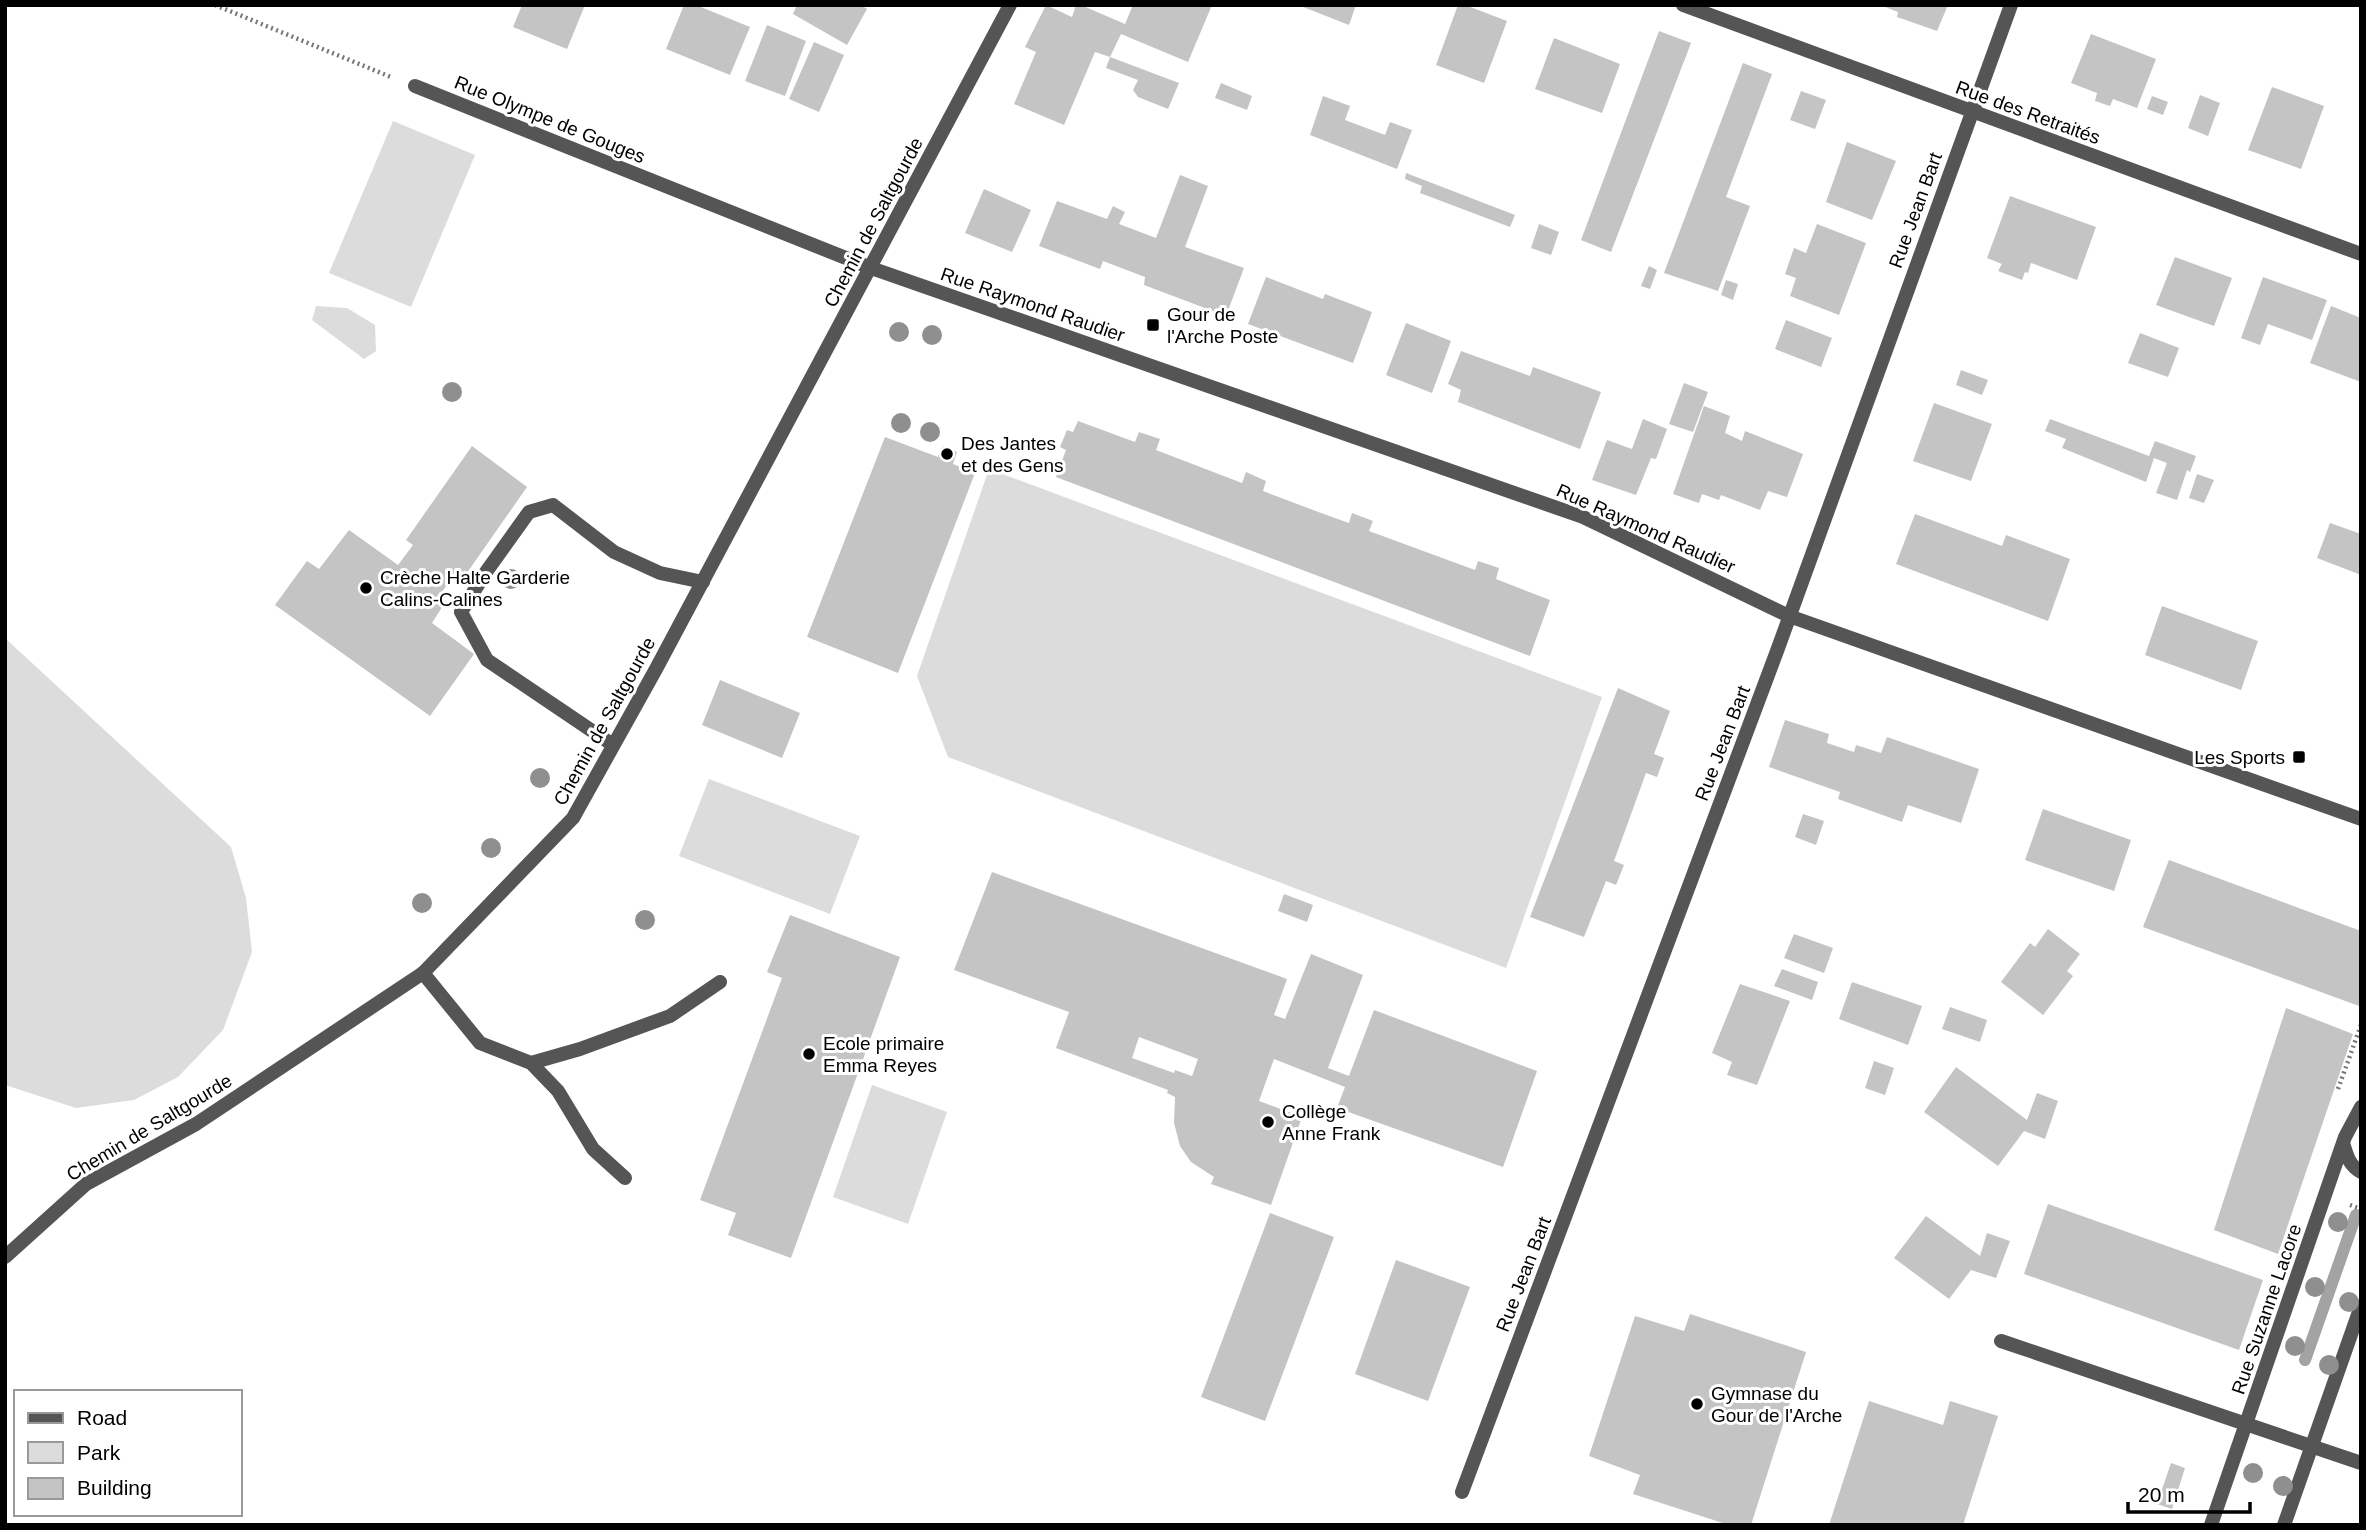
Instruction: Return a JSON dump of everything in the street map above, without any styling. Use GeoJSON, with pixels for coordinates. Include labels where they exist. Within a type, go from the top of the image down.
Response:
{"type":"FeatureCollection","features":[{"type":"Feature","properties":{"kind":"street","name":"Chemin de Saltgourde"},"geometry":{"type":"LineString","coordinates":[[5,1257],[86,1184],[196,1124],[423,973],[573,818],[703,582],[1010,5]]}},
{"type":"Feature","properties":{"kind":"street","name":"Rue des Retraités"},"geometry":{"type":"LineString","coordinates":[[1683,5],[2361,254]]}},
{"type":"Feature","properties":{"kind":"street","name":"Rue Jean Bart"},"geometry":{"type":"LineString","coordinates":[[1462,1492],[1789,616],[2011,5]]}},
{"type":"Feature","properties":{"kind":"street","name":"Rue Olympe de Gouges"},"geometry":{"type":"LineString","coordinates":[[415,86],[871,268]]}},
{"type":"Feature","properties":{"kind":"street","name":"Rue Raymond Raudier"},"geometry":{"type":"LineString","coordinates":[[871,268],[1583,517],[1789,616],[2361,819]]}},
{"type":"Feature","properties":{"kind":"street"},"geometry":{"type":"LineString","coordinates":[[613,745],[487,660],[461,612],[529,512],[552,505],[614,552],[660,573],[703,582]]}},
{"type":"Feature","properties":{"kind":"street"},"geometry":{"type":"LineString","coordinates":[[423,973],[480,1043],[531,1063],[558,1091],[593,1149],[625,1178]]}},
{"type":"Feature","properties":{"kind":"street"},"geometry":{"type":"LineString","coordinates":[[531,1063],[580,1049],[670,1016],[720,982]]}},
{"type":"Feature","properties":{"kind":"street","name":"Rue Suzanne Lacore"},"geometry":{"type":"LineString","coordinates":[[2211,1525],[2343,1143],[2361,1107]]}},
{"type":"Feature","properties":{"kind":"street"},"geometry":{"type":"LineString","coordinates":[[2343,1143],[2347,1159],[2353,1168],[2361,1172]]}},
{"type":"Feature","properties":{"kind":"street"},"geometry":{"type":"LineString","coordinates":[[2284,1525],[2361,1306]]}},
{"type":"Feature","properties":{"kind":"street"},"geometry":{"type":"LineString","coordinates":[[2001,1341],[2361,1463]]}},
{"type":"Feature","properties":{"kind":"path"},"geometry":{"type":"LineString","coordinates":[[215,5],[415,86]]}},
{"type":"Feature","properties":{"kind":"green space"},"geometry":{"type":"Polygon","coordinates":[[[393,121],[475,155],[411,307],[329,273],[393,121]]]}},
{"type":"Feature","properties":{"kind":"green space"},"geometry":{"type":"Polygon","coordinates":[[[316,306],[347,308],[375,325],[376,351],[364,359],[312,320],[316,306]]]}},
{"type":"Feature","properties":{"kind":"green space"},"geometry":{"type":"Polygon","coordinates":[[[989,469],[1602,697],[1506,968],[948,757],[917,676],[989,469]]]}},
{"type":"Feature","properties":{"kind":"green space"},"geometry":{"type":"Polygon","coordinates":[[[5,638],[231,847],[246,898],[252,952],[223,1030],[178,1077],[134,1100],[76,1108],[5,1085],[5,638]]]}},
{"type":"Feature","properties":{"kind":"green space"},"geometry":{"type":"Polygon","coordinates":[[[709,779],[860,836],[830,914],[679,856],[709,779]]]}},
{"type":"Feature","properties":{"kind":"green space"},"geometry":{"type":"Polygon","coordinates":[[[872,1085],[947,1112],[908,1224],[833,1197],[872,1085]]]}},
{"type":"Feature","properties":{"kind":"building"},"geometry":{"type":"Polygon","coordinates":[[[522,5],[585,5],[567,49],[513,27],[522,5]]]}},
{"type":"Feature","properties":{"kind":"building"},"geometry":{"type":"Polygon","coordinates":[[[684,5],[696,5],[750,27],[730,75],[666,49],[684,5]]]}},
{"type":"Feature","properties":{"kind":"building"},"geometry":{"type":"Polygon","coordinates":[[[797,5],[861,5],[867,9],[847,45],[793,14],[797,5]]]}},
{"type":"Feature","properties":{"kind":"building"},"geometry":{"type":"Polygon","coordinates":[[[1046,5],[1072,17],[1076,5],[1081,5],[1125,24],[1133,5],[1212,5],[1188,62],[1121,34],[1110,57],[1095,52],[1064,125],[1014,104],[1036,52],[1025,47],[1046,5]]]}},
{"type":"Feature","properties":{"kind":"building"},"geometry":{"type":"Polygon","coordinates":[[[1298,5],[1356,5],[1349,25],[1298,5]]]}},
{"type":"Feature","properties":{"kind":"building"},"geometry":{"type":"Polygon","coordinates":[[[1458,5],[1465,5],[1507,21],[1484,83],[1436,65],[1458,5]]]}},
{"type":"Feature","properties":{"kind":"building"},"geometry":{"type":"Polygon","coordinates":[[[1880,5],[1948,5],[1937,31],[1897,17],[1898,12],[1880,5]]]}},
{"type":"Feature","properties":{"kind":"building"},"geometry":{"type":"Polygon","coordinates":[[[767,25],[806,41],[785,96],[745,81],[767,25]]]}},
{"type":"Feature","properties":{"kind":"building"},"geometry":{"type":"Polygon","coordinates":[[[1659,31],[1691,43],[1611,252],[1581,240],[1659,31]]]}},
{"type":"Feature","properties":{"kind":"building"},"geometry":{"type":"Polygon","coordinates":[[[2091,34],[2156,59],[2137,108],[2113,99],[2110,106],[2095,101],[2097,93],[2071,83],[2091,34]]]}},
{"type":"Feature","properties":{"kind":"building"},"geometry":{"type":"Polygon","coordinates":[[[1554,38],[1620,64],[1602,113],[1535,89],[1554,38]]]}},
{"type":"Feature","properties":{"kind":"building"},"geometry":{"type":"Polygon","coordinates":[[[814,42],[844,55],[819,112],[789,99],[814,42]]]}},
{"type":"Feature","properties":{"kind":"building"},"geometry":{"type":"Polygon","coordinates":[[[1110,57],[1179,83],[1168,109],[1138,97],[1133,90],[1138,80],[1106,68],[1110,57]]]}},
{"type":"Feature","properties":{"kind":"building"},"geometry":{"type":"Polygon","coordinates":[[[1743,63],[1772,74],[1726,197],[1750,206],[1718,291],[1664,273],[1743,63]]]}},
{"type":"Feature","properties":{"kind":"building"},"geometry":{"type":"Polygon","coordinates":[[[1221,83],[1252,96],[1247,110],[1215,98],[1221,83]]]}},
{"type":"Feature","properties":{"kind":"building"},"geometry":{"type":"Polygon","coordinates":[[[2272,87],[2324,106],[2301,169],[2248,150],[2272,87]]]}},
{"type":"Feature","properties":{"kind":"building"},"geometry":{"type":"Polygon","coordinates":[[[1801,91],[1826,100],[1815,129],[1790,120],[1801,91]]]}},
{"type":"Feature","properties":{"kind":"building"},"geometry":{"type":"Polygon","coordinates":[[[2200,95],[2220,103],[2208,136],[2188,128],[2200,95]]]}},
{"type":"Feature","properties":{"kind":"building"},"geometry":{"type":"Polygon","coordinates":[[[1323,96],[1350,106],[1345,120],[1385,135],[1390,122],[1412,130],[1397,169],[1310,135],[1323,96]]]}},
{"type":"Feature","properties":{"kind":"building"},"geometry":{"type":"Polygon","coordinates":[[[2152,96],[2168,102],[2163,115],[2147,109],[2152,96]]]}},
{"type":"Feature","properties":{"kind":"building"},"geometry":{"type":"Polygon","coordinates":[[[1847,142],[1896,161],[1872,220],[1826,202],[1847,142]]]}},
{"type":"Feature","properties":{"kind":"building"},"geometry":{"type":"Polygon","coordinates":[[[1406,173],[1515,215],[1510,227],[1420,193],[1422,186],[1405,179],[1406,173]]]}},
{"type":"Feature","properties":{"kind":"building"},"geometry":{"type":"Polygon","coordinates":[[[1180,175],[1208,186],[1185,247],[1244,268],[1226,316],[1144,285],[1145,277],[1103,261],[1100,269],[1039,246],[1057,201],[1107,219],[1113,206],[1125,212],[1119,224],[1156,238],[1180,175]]]}},
{"type":"Feature","properties":{"kind":"building"},"geometry":{"type":"Polygon","coordinates":[[[984,189],[1031,210],[1012,252],[965,233],[984,189]]]}},
{"type":"Feature","properties":{"kind":"building"},"geometry":{"type":"Polygon","coordinates":[[[2010,196],[2096,227],[2077,280],[2031,263],[2022,280],[1998,271],[2002,264],[1987,258],[2010,196]]]}},
{"type":"Feature","properties":{"kind":"building"},"geometry":{"type":"Polygon","coordinates":[[[1539,224],[1559,232],[1551,255],[1531,248],[1539,224]]]}},
{"type":"Feature","properties":{"kind":"building"},"geometry":{"type":"Polygon","coordinates":[[[1817,224],[1866,243],[1839,315],[1790,296],[1796,278],[1785,274],[1794,248],[1806,253],[1817,224]]]}},
{"type":"Feature","properties":{"kind":"building"},"geometry":{"type":"Polygon","coordinates":[[[2175,257],[2232,278],[2214,326],[2156,305],[2175,257]]]}},
{"type":"Feature","properties":{"kind":"building"},"geometry":{"type":"Polygon","coordinates":[[[1649,266],[1657,270],[1650,289],[1641,286],[1649,266]]]}},
{"type":"Feature","properties":{"kind":"building"},"geometry":{"type":"Polygon","coordinates":[[[1266,277],[1323,299],[1325,294],[1372,312],[1353,363],[1248,324],[1266,277]]]}},
{"type":"Feature","properties":{"kind":"building"},"geometry":{"type":"Polygon","coordinates":[[[2263,277],[2327,300],[2312,340],[2268,324],[2260,345],[2241,338],[2263,277]]]}},
{"type":"Feature","properties":{"kind":"building"},"geometry":{"type":"Polygon","coordinates":[[[1726,280],[1738,284],[1733,300],[1721,295],[1726,280]]]}},
{"type":"Feature","properties":{"kind":"building"},"geometry":{"type":"Polygon","coordinates":[[[2331,306],[2361,318],[2361,382],[2310,363],[2331,306]]]}},
{"type":"Feature","properties":{"kind":"building"},"geometry":{"type":"Polygon","coordinates":[[[1786,320],[1832,338],[1821,367],[1775,349],[1786,320]]]}},
{"type":"Feature","properties":{"kind":"building"},"geometry":{"type":"Polygon","coordinates":[[[1406,323],[1451,341],[1432,393],[1386,375],[1406,323]]]}},
{"type":"Feature","properties":{"kind":"building"},"geometry":{"type":"Polygon","coordinates":[[[2140,333],[2179,348],[2168,377],[2128,363],[2140,333]]]}},
{"type":"Feature","properties":{"kind":"building"},"geometry":{"type":"Polygon","coordinates":[[[1461,351],[1530,376],[1533,367],[1601,392],[1580,449],[1458,402],[1461,390],[1448,384],[1461,351]]]}},
{"type":"Feature","properties":{"kind":"building"},"geometry":{"type":"Polygon","coordinates":[[[1961,370],[1988,380],[1982,395],[1956,385],[1961,370]]]}},
{"type":"Feature","properties":{"kind":"building"},"geometry":{"type":"Polygon","coordinates":[[[1684,383],[1708,392],[1693,432],[1669,424],[1684,383]]]}},
{"type":"Feature","properties":{"kind":"building"},"geometry":{"type":"Polygon","coordinates":[[[1934,403],[1992,424],[1971,481],[1913,461],[1934,403]]]}},
{"type":"Feature","properties":{"kind":"building"},"geometry":{"type":"Polygon","coordinates":[[[1704,406],[1730,416],[1725,433],[1742,441],[1745,431],[1803,454],[1787,497],[1768,491],[1760,510],[1721,495],[1719,500],[1702,494],[1699,503],[1673,494],[1704,406]]]}},
{"type":"Feature","properties":{"kind":"building"},"geometry":{"type":"Polygon","coordinates":[[[1643,419],[1667,429],[1656,459],[1651,458],[1636,495],[1592,480],[1607,440],[1632,449],[1643,419]]]}},
{"type":"Feature","properties":{"kind":"building"},"geometry":{"type":"Polygon","coordinates":[[[2050,419],[2149,456],[2155,441],[2196,456],[2190,472],[2187,470],[2177,500],[2156,493],[2167,463],[2154,458],[2146,482],[2062,448],[2066,439],[2045,431],[2050,419]]]}},
{"type":"Feature","properties":{"kind":"building"},"geometry":{"type":"Polygon","coordinates":[[[1078,421],[1135,442],[1139,432],[1160,439],[1156,450],[1242,483],[1246,472],[1266,481],[1263,491],[1349,523],[1352,513],[1373,521],[1369,531],[1475,570],[1478,561],[1499,568],[1496,579],[1550,600],[1530,656],[1056,477],[1066,450],[1060,447],[1067,430],[1073,432],[1078,421]]]}},
{"type":"Feature","properties":{"kind":"building"},"geometry":{"type":"Polygon","coordinates":[[[885,437],[938,457],[943,446],[957,452],[953,464],[975,473],[898,673],[807,637],[885,437]]]}},
{"type":"Feature","properties":{"kind":"building","name":"Crèche Halte Garderie Calins-Calines"},"geometry":{"type":"Polygon","coordinates":[[[472,446],[527,487],[462,580],[454,575],[439,596],[446,601],[432,623],[474,654],[430,716],[275,605],[307,561],[319,569],[349,530],[398,565],[413,545],[406,540],[472,446]]]}},
{"type":"Feature","properties":{"kind":"building"},"geometry":{"type":"Polygon","coordinates":[[[2197,474],[2214,480],[2204,503],[2189,498],[2197,474]]]}},
{"type":"Feature","properties":{"kind":"building"},"geometry":{"type":"Polygon","coordinates":[[[1915,514],[2002,546],[2006,535],[2070,559],[2048,621],[1896,564],[1915,514]]]}},
{"type":"Feature","properties":{"kind":"building"},"geometry":{"type":"Polygon","coordinates":[[[2330,523],[2361,534],[2361,575],[2317,558],[2330,523]]]}},
{"type":"Feature","properties":{"kind":"building"},"geometry":{"type":"Polygon","coordinates":[[[2162,606],[2258,641],[2241,690],[2145,655],[2162,606]]]}},
{"type":"Feature","properties":{"kind":"building"},"geometry":{"type":"Polygon","coordinates":[[[720,680],[800,713],[782,758],[702,725],[720,680]]]}},
{"type":"Feature","properties":{"kind":"building"},"geometry":{"type":"Polygon","coordinates":[[[1618,688],[1670,711],[1654,754],[1664,758],[1657,777],[1646,773],[1614,861],[1624,865],[1616,885],[1606,881],[1584,937],[1530,917],[1618,688]]]}},
{"type":"Feature","properties":{"kind":"building"},"geometry":{"type":"Polygon","coordinates":[[[1785,720],[1829,734],[1827,743],[1854,752],[1856,745],[1881,753],[1887,737],[1979,769],[1961,823],[1908,805],[1902,822],[1838,799],[1840,792],[1769,767],[1785,720]]]}},
{"type":"Feature","properties":{"kind":"building"},"geometry":{"type":"Polygon","coordinates":[[[2043,809],[2131,840],[2114,891],[2025,860],[2043,809]]]}},
{"type":"Feature","properties":{"kind":"building"},"geometry":{"type":"Polygon","coordinates":[[[1803,814],[1824,821],[1816,845],[1795,837],[1803,814]]]}},
{"type":"Feature","properties":{"kind":"building"},"geometry":{"type":"Polygon","coordinates":[[[2169,860],[2361,931],[2359,1006],[2143,927],[2169,860]]]}},
{"type":"Feature","properties":{"kind":"building"},"geometry":{"type":"Polygon","coordinates":[[[992,872],[1287,979],[1274,1015],[1285,1019],[1311,954],[1363,975],[1328,1068],[1349,1076],[1374,1010],[1537,1071],[1503,1167],[1337,1108],[1345,1087],[1274,1059],[1259,1101],[1302,1117],[1271,1205],[1211,1184],[1214,1177],[1191,1162],[1180,1146],[1174,1123],[1175,1097],[1167,1093],[1168,1090],[1056,1048],[1069,1012],[954,970],[992,872]],[[1139,1037],[1132,1058],[1174,1073],[1175,1070],[1192,1076],[1198,1059],[1139,1037]]]}},
{"type":"Feature","properties":{"kind":"building"},"geometry":{"type":"Polygon","coordinates":[[[1284,894],[1313,905],[1307,922],[1278,911],[1284,894]]]}},
{"type":"Feature","properties":{"kind":"building","name":"Ecole primaire Emma Reyes"},"geometry":{"type":"Polygon","coordinates":[[[790,915],[900,957],[791,1258],[728,1235],[736,1213],[700,1200],[782,978],[767,972],[790,915]]]}},
{"type":"Feature","properties":{"kind":"building"},"geometry":{"type":"Polygon","coordinates":[[[2048,929],[2080,954],[2067,971],[2073,976],[2043,1015],[2001,982],[2030,943],[2035,947],[2048,929]]]}},
{"type":"Feature","properties":{"kind":"building"},"geometry":{"type":"Polygon","coordinates":[[[1794,934],[1833,948],[1824,973],[1784,958],[1794,934]]]}},
{"type":"Feature","properties":{"kind":"building"},"geometry":{"type":"Polygon","coordinates":[[[1782,969],[1818,982],[1812,1000],[1774,986],[1782,969]]]}},
{"type":"Feature","properties":{"kind":"building"},"geometry":{"type":"Polygon","coordinates":[[[1852,982],[1922,1006],[1908,1045],[1839,1019],[1852,982]]]}},
{"type":"Feature","properties":{"kind":"building"},"geometry":{"type":"Polygon","coordinates":[[[1740,984],[1790,1001],[1757,1085],[1727,1075],[1732,1062],[1712,1053],[1740,984]]]}},
{"type":"Feature","properties":{"kind":"building"},"geometry":{"type":"Polygon","coordinates":[[[1950,1007],[1987,1020],[1980,1042],[1942,1029],[1950,1007]]]}},
{"type":"Feature","properties":{"kind":"building"},"geometry":{"type":"Polygon","coordinates":[[[2286,1008],[2353,1034],[2278,1254],[2214,1230],[2286,1008]]]}},
{"type":"Feature","properties":{"kind":"building"},"geometry":{"type":"Polygon","coordinates":[[[1874,1061],[1894,1068],[1885,1095],[1865,1088],[1874,1061]]]}},
{"type":"Feature","properties":{"kind":"building"},"geometry":{"type":"Polygon","coordinates":[[[1956,1067],[2027,1120],[2037,1093],[2058,1101],[2045,1139],[2024,1131],[1998,1166],[1924,1112],[1956,1067]]]}},
{"type":"Feature","properties":{"kind":"building"},"geometry":{"type":"Polygon","coordinates":[[[2048,1204],[2263,1280],[2239,1350],[2024,1274],[2048,1204]]]}},
{"type":"Feature","properties":{"kind":"building"},"geometry":{"type":"Polygon","coordinates":[[[1270,1213],[1334,1237],[1265,1421],[1201,1397],[1270,1213]]]}},
{"type":"Feature","properties":{"kind":"building"},"geometry":{"type":"Polygon","coordinates":[[[1926,1216],[1980,1256],[1987,1233],[2010,1241],[1996,1278],[1971,1270],[1949,1299],[1894,1258],[1926,1216]]]}},
{"type":"Feature","properties":{"kind":"building"},"geometry":{"type":"Polygon","coordinates":[[[1396,1260],[1470,1287],[1428,1401],[1355,1374],[1396,1260]]]}},
{"type":"Feature","properties":{"kind":"building","name":"Gymnase du Gour de l'Arche"},"geometry":{"type":"Polygon","coordinates":[[[1690,1314],[1806,1352],[1751,1525],[1729,1525],[1633,1494],[1640,1475],[1589,1456],[1635,1316],[1684,1331],[1690,1314]]]}},
{"type":"Feature","properties":{"kind":"building"},"geometry":{"type":"Polygon","coordinates":[[[1869,1401],[1943,1425],[1950,1401],[1998,1416],[1963,1525],[1829,1525],[1869,1401]]]}},
{"type":"Feature","properties":{"kind":"building"},"geometry":{"type":"Polygon","coordinates":[[[2171,1463],[2185,1468],[2172,1509],[2157,1504],[2171,1463]]]}},
{"type":"Feature","properties":{"kind":"waterway"},"geometry":{"type":"LineString","coordinates":[[2305,1360],[2356,1215]]}},
{"type":"Feature","properties":{"kind":"place","name":"Gour de l'Arche Poste"},"geometry":{"type":"Point","coordinates":[1153,325]}},
{"type":"Feature","properties":{"kind":"place","name":"Des Jantes et des Gens"},"geometry":{"type":"Point","coordinates":[947,454]}},
{"type":"Feature","properties":{"kind":"place","name":"Crèche Halte Garderie Calins-Calines"},"geometry":{"type":"Point","coordinates":[366,588]}},
{"type":"Feature","properties":{"kind":"place","name":"Les Sports"},"geometry":{"type":"Point","coordinates":[2299,757]}},
{"type":"Feature","properties":{"kind":"place","name":"Ecole primaire Emma Reyes"},"geometry":{"type":"Point","coordinates":[809,1054]}},
{"type":"Feature","properties":{"kind":"place","name":"Collège Anne Frank"},"geometry":{"type":"Point","coordinates":[1268,1122]}},
{"type":"Feature","properties":{"kind":"place","name":"Gymnase du Gour de l'Arche"},"geometry":{"type":"Point","coordinates":[1697,1404]}}]}
